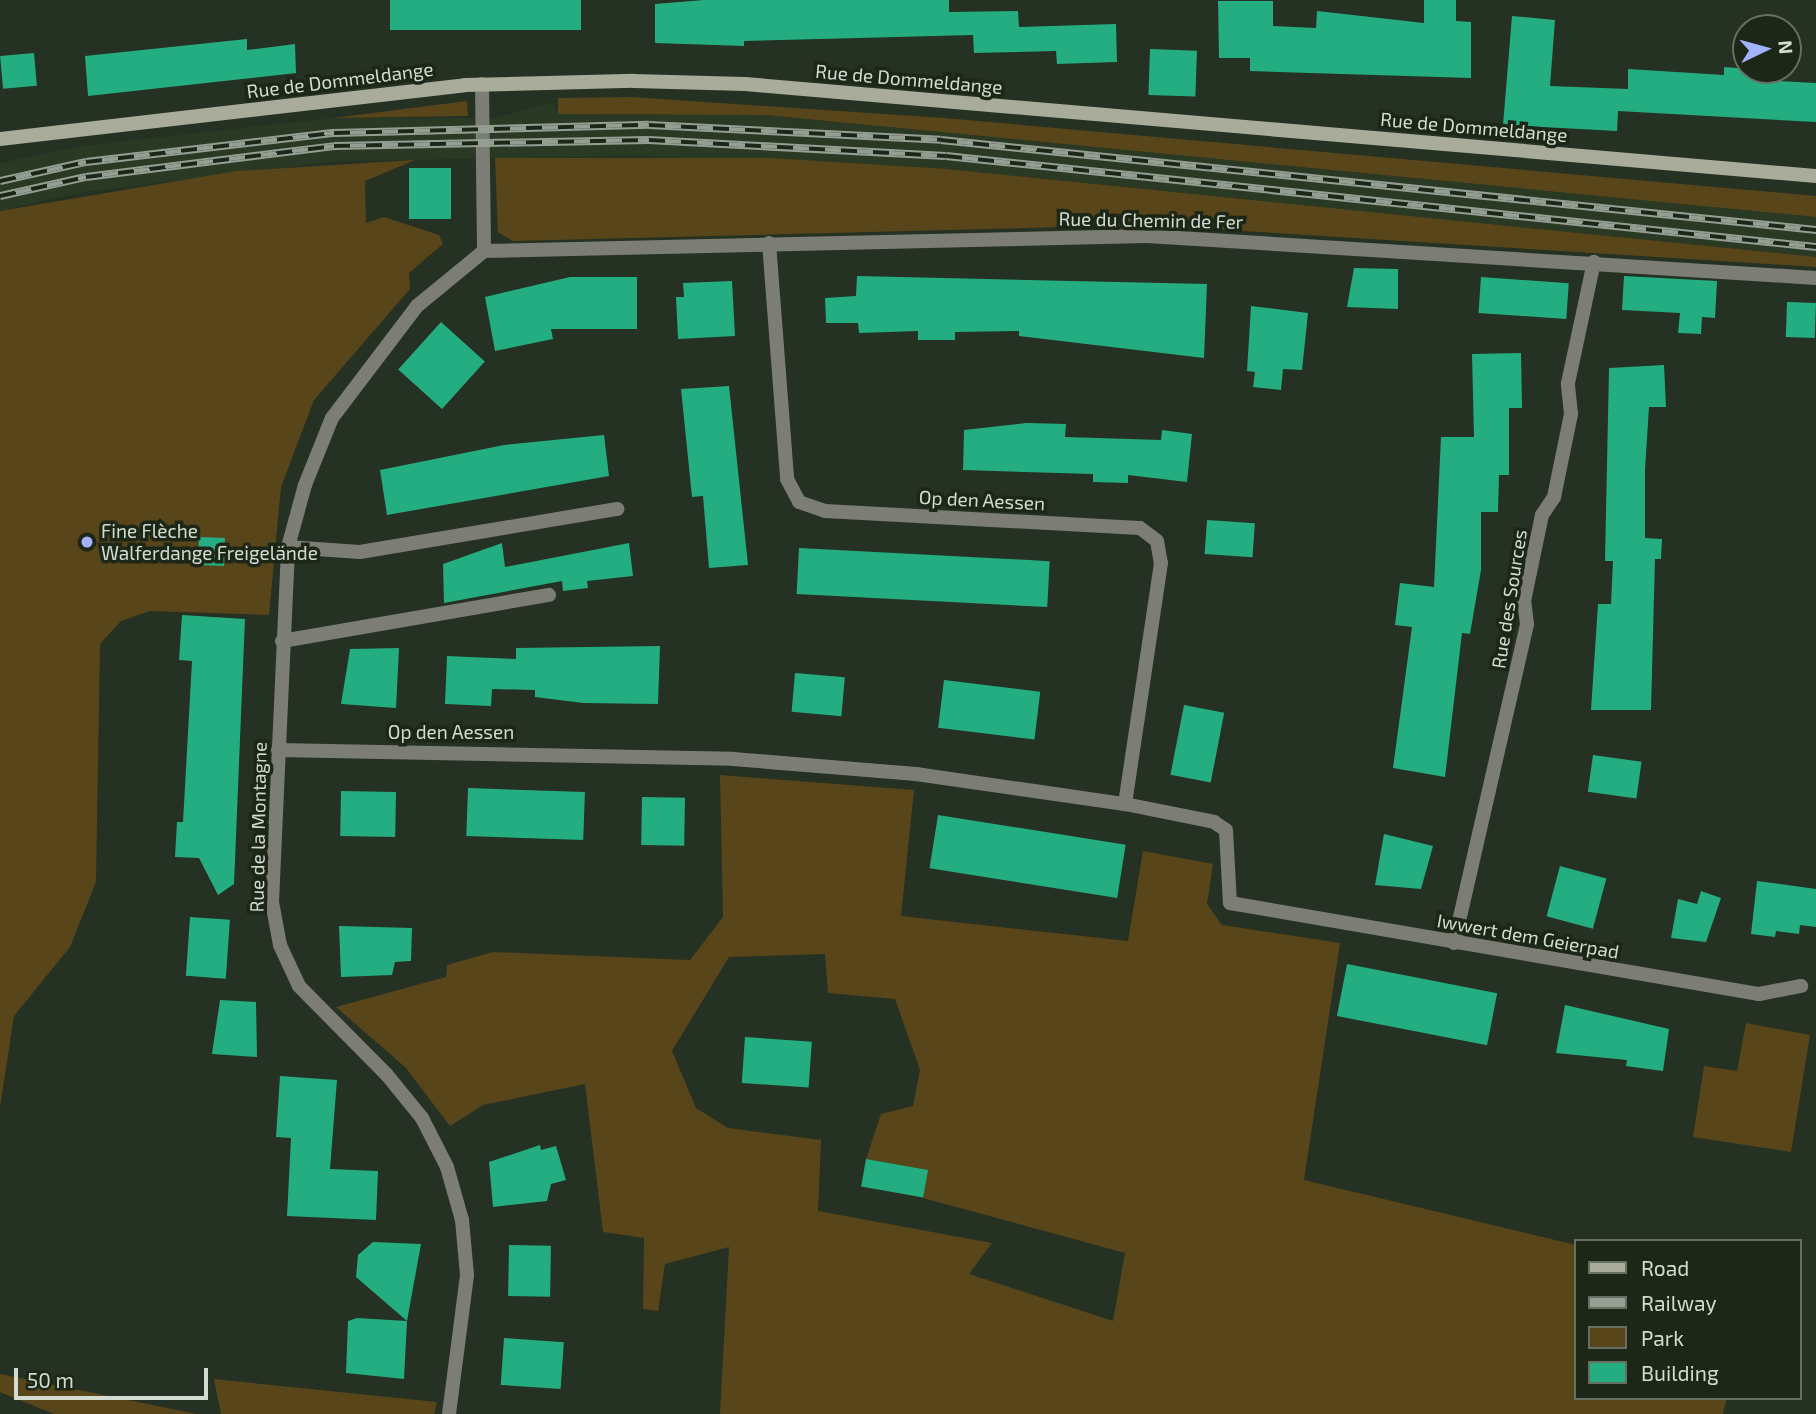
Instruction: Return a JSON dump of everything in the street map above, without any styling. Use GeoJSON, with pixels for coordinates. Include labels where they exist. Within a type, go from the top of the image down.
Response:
{"type":"FeatureCollection","features":[{"type":"Feature","properties":{"kind":"main road","name":"Rue de Dommeldange"},"geometry":{"type":"LineString","coordinates":[[0,139],[482,84],[745,84],[1816,176]]}},
{"type":"Feature","properties":{"kind":"street"},"geometry":{"type":"LineString","coordinates":[[482,84],[484,251]]}},
{"type":"Feature","properties":{"kind":"street","name":"Rue du Chemin de Fer"},"geometry":{"type":"LineString","coordinates":[[484,251],[1147,236],[1594,261],[1816,278]]}},
{"type":"Feature","properties":{"kind":"street","name":"Op den Aessen"},"geometry":{"type":"LineString","coordinates":[[769,243],[787,479],[799,502],[825,511],[1140,528],[1157,541],[1161,564],[1125,804]]}},
{"type":"Feature","properties":{"kind":"street","name":"Rue de la Montagne"},"geometry":{"type":"LineString","coordinates":[[449,1414],[467,1275],[462,1220],[447,1167],[422,1118],[299,986],[280,945],[272,902],[288,547],[332,418],[417,306],[484,251]]}},
{"type":"Feature","properties":{"kind":"street","name":"Rue des Sources"},"geometry":{"type":"LineString","coordinates":[[1454,943],[1491,762],[1517,673],[1542,515],[1554,497],[1566,438],[1569,383],[1594,261]]}},
{"type":"Feature","properties":{"kind":"street"},"geometry":{"type":"LineString","coordinates":[[288,547],[360,552],[617,509]]}},
{"type":"Feature","properties":{"kind":"street"},"geometry":{"type":"LineString","coordinates":[[282,641],[548,595]]}},
{"type":"Feature","properties":{"kind":"street","name":"Op den Aessen"},"geometry":{"type":"LineString","coordinates":[[278,750],[733,759],[916,774],[1125,804],[1214,822],[1226,830],[1231,846],[1224,892],[1230,903],[1249,907]]}},
{"type":"Feature","properties":{"kind":"street","name":"Iwwert dem Geierpad"},"geometry":{"type":"LineString","coordinates":[[1249,907],[1759,994],[1801,986]]}},
{"type":"Feature","properties":{"kind":"shaded area"},"geometry":{"type":"Polygon","coordinates":[[[553,102],[558,114],[766,115],[1816,217],[1816,257],[947,169],[638,156],[337,161],[84,192],[0,211],[0,163],[83,146],[333,118],[495,118],[553,102]]]}},
{"type":"Feature","properties":{"kind":"green space"},"geometry":{"type":"Polygon","coordinates":[[[632,97],[944,118],[1816,196],[1816,217],[766,115],[558,114],[558,98],[632,97]]]}},
{"type":"Feature","properties":{"kind":"green space"},"geometry":{"type":"Polygon","coordinates":[[[467,101],[468,116],[333,118],[467,101]]]}},
{"type":"Feature","properties":{"kind":"green space"},"geometry":{"type":"Polygon","coordinates":[[[495,158],[769,158],[947,169],[1816,257],[1816,267],[1147,225],[513,241],[498,232],[495,158]]]}},
{"type":"Feature","properties":{"kind":"green space"},"geometry":{"type":"Polygon","coordinates":[[[415,160],[365,181],[366,223],[384,217],[439,235],[443,244],[409,273],[410,289],[314,400],[281,487],[269,615],[150,611],[121,621],[100,644],[96,882],[70,947],[14,1016],[0,1107],[0,211],[236,171],[415,160]]]}},
{"type":"Feature","properties":{"kind":"green space"},"geometry":{"type":"Polygon","coordinates":[[[720,775],[914,790],[901,916],[1128,941],[1143,851],[1213,864],[1207,904],[1222,925],[1340,943],[1304,1180],[1574,1245],[1574,1400],[1726,1400],[1723,1414],[720,1414],[729,1247],[665,1264],[658,1311],[643,1309],[644,1238],[603,1232],[585,1084],[483,1105],[450,1126],[405,1067],[336,1007],[446,977],[447,965],[493,952],[690,960],[723,917],[720,775]],[[825,954],[729,957],[672,1051],[696,1108],[728,1128],[821,1140],[818,1211],[992,1243],[969,1274],[1113,1321],[1125,1253],[923,1198],[927,1170],[866,1159],[881,1114],[913,1106],[920,1070],[895,999],[828,993],[825,954]]]}},
{"type":"Feature","properties":{"kind":"green space"},"geometry":{"type":"Polygon","coordinates":[[[1746,1023],[1810,1035],[1791,1152],[1693,1137],[1704,1066],[1737,1071],[1746,1023]]]}},
{"type":"Feature","properties":{"kind":"green space"},"geometry":{"type":"Polygon","coordinates":[[[0,1374],[197,1414],[54,1414],[0,1392],[0,1374]]]}},
{"type":"Feature","properties":{"kind":"green space"},"geometry":{"type":"Polygon","coordinates":[[[214,1379],[437,1402],[434,1414],[221,1414],[214,1379]]]}},
{"type":"Feature","properties":{"kind":"building"},"geometry":{"type":"Polygon","coordinates":[[[390,0],[581,0],[581,30],[390,30],[390,0]]]}},
{"type":"Feature","properties":{"kind":"building"},"geometry":{"type":"Polygon","coordinates":[[[704,0],[949,0],[949,12],[1018,11],[1019,27],[1116,24],[1117,62],[1057,64],[1056,51],[974,53],[973,35],[744,41],[744,46],[655,43],[655,4],[704,0]]]}},
{"type":"Feature","properties":{"kind":"building"},"geometry":{"type":"Polygon","coordinates":[[[1424,0],[1456,0],[1456,21],[1471,22],[1471,78],[1250,71],[1250,58],[1219,58],[1218,1],[1273,1],[1273,26],[1316,28],[1317,11],[1424,23],[1424,0]]]}},
{"type":"Feature","properties":{"kind":"building"},"geometry":{"type":"Polygon","coordinates":[[[1512,16],[1555,20],[1550,86],[1628,89],[1628,69],[1724,75],[1724,67],[1732,68],[1732,84],[1816,83],[1816,122],[1618,111],[1617,131],[1503,125],[1512,16]]]}},
{"type":"Feature","properties":{"kind":"building"},"geometry":{"type":"Polygon","coordinates":[[[247,39],[247,50],[295,44],[296,73],[88,96],[85,56],[247,39]]]}},
{"type":"Feature","properties":{"kind":"building"},"geometry":{"type":"Polygon","coordinates":[[[1150,49],[1197,51],[1195,97],[1148,95],[1150,49]]]}},
{"type":"Feature","properties":{"kind":"building"},"geometry":{"type":"Polygon","coordinates":[[[34,53],[37,86],[3,89],[0,56],[34,53]]]}},
{"type":"Feature","properties":{"kind":"building"},"geometry":{"type":"Polygon","coordinates":[[[409,168],[451,168],[451,219],[409,219],[409,168]]]}},
{"type":"Feature","properties":{"kind":"building"},"geometry":{"type":"Polygon","coordinates":[[[1354,268],[1398,269],[1398,309],[1347,307],[1354,268]]]}},
{"type":"Feature","properties":{"kind":"building"},"geometry":{"type":"Polygon","coordinates":[[[857,276],[1207,284],[1204,358],[1019,336],[1019,331],[955,332],[955,340],[918,340],[918,331],[859,333],[858,323],[826,323],[825,298],[856,296],[857,276]]]}},
{"type":"Feature","properties":{"kind":"building"},"geometry":{"type":"Polygon","coordinates":[[[1624,276],[1717,281],[1715,318],[1702,317],[1701,334],[1678,333],[1680,313],[1622,310],[1624,276]]]}},
{"type":"Feature","properties":{"kind":"building"},"geometry":{"type":"Polygon","coordinates":[[[570,277],[637,277],[637,329],[551,329],[553,339],[495,351],[485,297],[570,277]]]}},
{"type":"Feature","properties":{"kind":"building"},"geometry":{"type":"Polygon","coordinates":[[[1481,277],[1569,283],[1566,319],[1478,313],[1481,277]]]}},
{"type":"Feature","properties":{"kind":"building"},"geometry":{"type":"Polygon","coordinates":[[[732,281],[735,336],[678,339],[676,297],[684,297],[683,283],[732,281]]]}},
{"type":"Feature","properties":{"kind":"building"},"geometry":{"type":"Polygon","coordinates":[[[1787,302],[1816,303],[1815,338],[1786,337],[1787,302]]]}},
{"type":"Feature","properties":{"kind":"building"},"geometry":{"type":"Polygon","coordinates":[[[1251,306],[1308,313],[1302,370],[1283,369],[1281,390],[1253,387],[1255,372],[1247,371],[1251,306]]]}},
{"type":"Feature","properties":{"kind":"building"},"geometry":{"type":"Polygon","coordinates":[[[441,322],[485,361],[442,409],[398,370],[441,322]]]}},
{"type":"Feature","properties":{"kind":"building"},"geometry":{"type":"Polygon","coordinates":[[[1521,353],[1522,408],[1509,408],[1509,475],[1499,475],[1498,512],[1481,512],[1481,570],[1470,634],[1462,633],[1445,777],[1393,768],[1412,627],[1395,625],[1400,583],[1434,587],[1441,437],[1474,437],[1472,354],[1521,353]]]}},
{"type":"Feature","properties":{"kind":"building"},"geometry":{"type":"Polygon","coordinates":[[[1664,365],[1666,407],[1649,407],[1645,470],[1645,538],[1662,539],[1661,559],[1655,559],[1651,710],[1591,710],[1598,604],[1611,604],[1613,561],[1605,561],[1609,368],[1664,365]]]}},
{"type":"Feature","properties":{"kind":"building"},"geometry":{"type":"Polygon","coordinates":[[[729,386],[748,565],[709,568],[703,496],[692,497],[681,389],[729,386]]]}},
{"type":"Feature","properties":{"kind":"building"},"geometry":{"type":"Polygon","coordinates":[[[1026,423],[1066,424],[1065,437],[1161,440],[1162,430],[1192,434],[1187,482],[1128,475],[1128,483],[1093,482],[1093,474],[963,470],[964,430],[1026,423]]]}},
{"type":"Feature","properties":{"kind":"building"},"geometry":{"type":"Polygon","coordinates":[[[604,435],[609,476],[387,515],[380,470],[504,445],[604,435]]]}},
{"type":"Feature","properties":{"kind":"building"},"geometry":{"type":"Polygon","coordinates":[[[1207,520],[1255,523],[1253,557],[1205,554],[1207,520]]]}},
{"type":"Feature","properties":{"kind":"building"},"geometry":{"type":"Polygon","coordinates":[[[199,537],[225,538],[224,566],[198,565],[199,537]]]}},
{"type":"Feature","properties":{"kind":"building"},"geometry":{"type":"Polygon","coordinates":[[[502,543],[505,567],[629,543],[633,576],[587,581],[588,588],[563,591],[562,581],[444,603],[443,564],[502,543]]]}},
{"type":"Feature","properties":{"kind":"building"},"geometry":{"type":"Polygon","coordinates":[[[799,548],[1050,561],[1047,607],[797,594],[799,548]]]}},
{"type":"Feature","properties":{"kind":"building"},"geometry":{"type":"Polygon","coordinates":[[[182,615],[245,619],[234,884],[218,895],[199,858],[175,857],[177,822],[183,822],[192,661],[179,660],[182,615]]]}},
{"type":"Feature","properties":{"kind":"building"},"geometry":{"type":"Polygon","coordinates":[[[660,646],[658,704],[583,703],[535,697],[535,690],[492,689],[491,706],[445,704],[447,656],[516,659],[516,648],[660,646]]]}},
{"type":"Feature","properties":{"kind":"building"},"geometry":{"type":"Polygon","coordinates":[[[399,648],[396,708],[341,704],[350,649],[399,648]]]}},
{"type":"Feature","properties":{"kind":"building"},"geometry":{"type":"Polygon","coordinates":[[[795,673],[845,677],[841,716],[792,712],[795,673]]]}},
{"type":"Feature","properties":{"kind":"building"},"geometry":{"type":"Polygon","coordinates":[[[944,680],[1040,692],[1034,739],[938,728],[944,680]]]}},
{"type":"Feature","properties":{"kind":"building"},"geometry":{"type":"Polygon","coordinates":[[[1184,705],[1224,713],[1211,783],[1170,775],[1184,705]]]}},
{"type":"Feature","properties":{"kind":"building"},"geometry":{"type":"Polygon","coordinates":[[[1593,755],[1642,762],[1636,798],[1588,792],[1593,755]]]}},
{"type":"Feature","properties":{"kind":"building"},"geometry":{"type":"Polygon","coordinates":[[[468,788],[585,792],[583,840],[466,836],[468,788]]]}},
{"type":"Feature","properties":{"kind":"building"},"geometry":{"type":"Polygon","coordinates":[[[341,791],[396,792],[395,837],[340,836],[341,791]]]}},
{"type":"Feature","properties":{"kind":"building"},"geometry":{"type":"Polygon","coordinates":[[[642,797],[685,798],[684,846],[641,845],[642,797]]]}},
{"type":"Feature","properties":{"kind":"building"},"geometry":{"type":"Polygon","coordinates":[[[938,815],[1126,845],[1117,898],[930,868],[938,815]]]}},
{"type":"Feature","properties":{"kind":"building"},"geometry":{"type":"Polygon","coordinates":[[[1384,834],[1433,846],[1421,889],[1375,885],[1384,834]]]}},
{"type":"Feature","properties":{"kind":"building"},"geometry":{"type":"Polygon","coordinates":[[[1560,866],[1606,878],[1593,929],[1547,916],[1560,866]]]}},
{"type":"Feature","properties":{"kind":"building"},"geometry":{"type":"Polygon","coordinates":[[[1757,881],[1816,889],[1816,927],[1800,925],[1799,934],[1776,931],[1775,937],[1751,934],[1757,881]]]}},
{"type":"Feature","properties":{"kind":"building"},"geometry":{"type":"Polygon","coordinates":[[[1701,891],[1721,898],[1706,942],[1671,938],[1678,899],[1697,904],[1701,891]]]}},
{"type":"Feature","properties":{"kind":"building"},"geometry":{"type":"Polygon","coordinates":[[[190,917],[230,920],[226,979],[186,976],[190,917]]]}},
{"type":"Feature","properties":{"kind":"building"},"geometry":{"type":"Polygon","coordinates":[[[339,926],[412,928],[411,961],[395,962],[392,975],[341,977],[339,926]]]}},
{"type":"Feature","properties":{"kind":"building"},"geometry":{"type":"Polygon","coordinates":[[[1347,964],[1497,993],[1487,1045],[1337,1016],[1347,964]]]}},
{"type":"Feature","properties":{"kind":"building"},"geometry":{"type":"Polygon","coordinates":[[[220,1000],[256,1002],[257,1057],[212,1054],[220,1000]]]}},
{"type":"Feature","properties":{"kind":"building"},"geometry":{"type":"Polygon","coordinates":[[[1565,1005],[1669,1029],[1663,1071],[1626,1066],[1627,1060],[1556,1053],[1565,1005]]]}},
{"type":"Feature","properties":{"kind":"building"},"geometry":{"type":"Polygon","coordinates":[[[745,1037],[812,1042],[809,1088],[742,1083],[745,1037]]]}},
{"type":"Feature","properties":{"kind":"building"},"geometry":{"type":"Polygon","coordinates":[[[280,1076],[337,1080],[330,1169],[378,1171],[376,1220],[287,1216],[291,1138],[276,1137],[280,1076]]]}},
{"type":"Feature","properties":{"kind":"building"},"geometry":{"type":"Polygon","coordinates":[[[540,1145],[541,1150],[556,1146],[566,1180],[551,1184],[547,1201],[493,1207],[489,1162],[540,1145]]]}},
{"type":"Feature","properties":{"kind":"building"},"geometry":{"type":"Polygon","coordinates":[[[866,1159],[928,1170],[923,1198],[861,1187],[866,1159]]]}},
{"type":"Feature","properties":{"kind":"building"},"geometry":{"type":"Polygon","coordinates":[[[373,1242],[421,1244],[407,1321],[356,1277],[358,1255],[373,1242]]]}},
{"type":"Feature","properties":{"kind":"building"},"geometry":{"type":"Polygon","coordinates":[[[509,1245],[551,1246],[550,1297],[508,1296],[509,1245]]]}},
{"type":"Feature","properties":{"kind":"building"},"geometry":{"type":"Polygon","coordinates":[[[357,1318],[407,1321],[404,1379],[346,1373],[348,1321],[357,1318]]]}},
{"type":"Feature","properties":{"kind":"building"},"geometry":{"type":"Polygon","coordinates":[[[504,1338],[564,1342],[561,1389],[501,1385],[504,1338]]]}},
{"type":"Feature","properties":{"kind":"railway"},"geometry":{"type":"LineString","coordinates":[[0,181],[86,162],[334,133],[649,125],[941,140],[1816,230]]}},
{"type":"Feature","properties":{"kind":"railway"},"geometry":{"type":"LineString","coordinates":[[0,196],[86,177],[334,146],[649,140],[946,156],[1816,247]]}},
{"type":"Feature","properties":{"kind":"place","name":"Fine Flèche Walferdange Freigelände"},"geometry":{"type":"Point","coordinates":[87,542]}}]}
